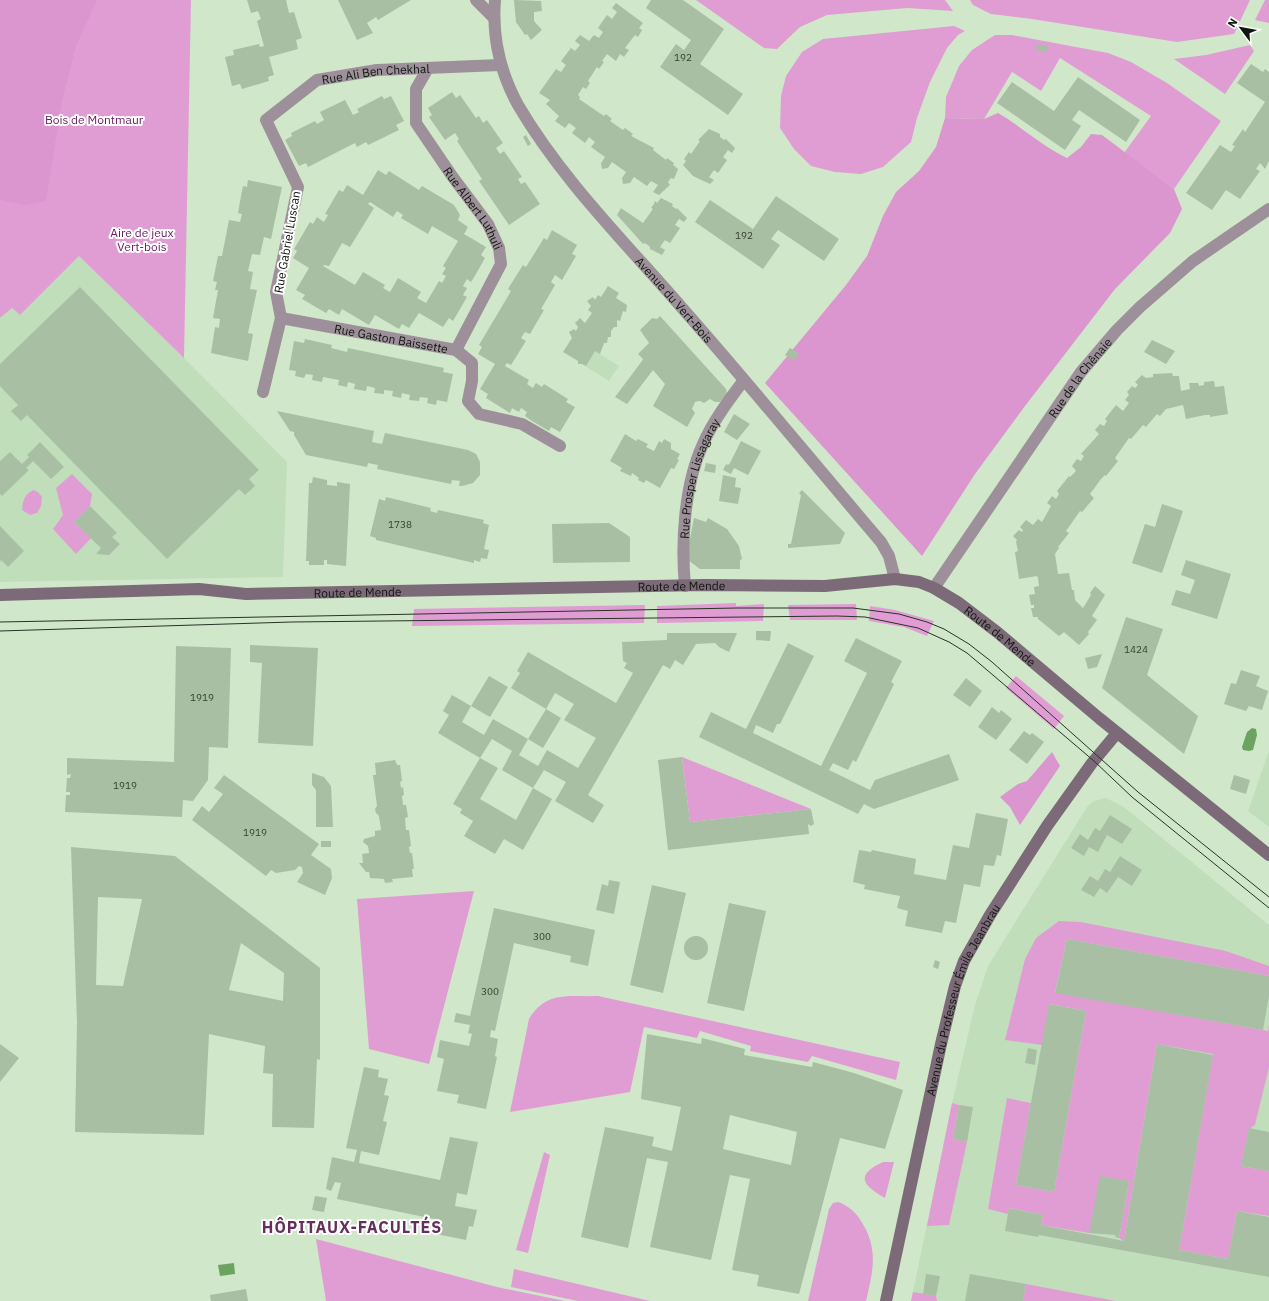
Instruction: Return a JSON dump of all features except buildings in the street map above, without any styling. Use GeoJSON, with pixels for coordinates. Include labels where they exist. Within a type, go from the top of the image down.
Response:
{"type":"FeatureCollection","features":[{"type":"Feature","properties":{"kind":"main road","name":"Route de Mende"},"geometry":{"type":"LineString","coordinates":[[0,595],[199,589],[246,594],[685,586],[825,586],[895,579],[919,582],[934,588],[959,603],[997,632],[1117,733],[1269,855]]}},
{"type":"Feature","properties":{"kind":"main road","name":"Avenue du Professeur Émile Jeanbrau"},"geometry":{"type":"LineString","coordinates":[[886,1301],[941,1044],[955,986],[964,961],[990,915],[1047,826],[1094,761],[1117,733]]}},
{"type":"Feature","properties":{"kind":"street"},"geometry":{"type":"LineString","coordinates":[[476,0],[494,18]]}},
{"type":"Feature","properties":{"kind":"street","name":"Avenue du Vert-Bois"},"geometry":{"type":"LineString","coordinates":[[495,0],[494,18],[500,64],[518,104],[564,173],[744,380],[881,542],[888,556],[895,579]]}},
{"type":"Feature","properties":{"kind":"street","name":"Rue Ali Ben Chekhal"},"geometry":{"type":"LineString","coordinates":[[266,120],[317,80],[377,70],[500,64]]}},
{"type":"Feature","properties":{"kind":"street","name":"Rue Albert Luthuli"},"geometry":{"type":"LineString","coordinates":[[428,68],[416,89],[416,123],[452,176],[488,224],[499,248],[501,264],[456,350]]}},
{"type":"Feature","properties":{"kind":"street","name":"Rue Gabriel Luscan"},"geometry":{"type":"LineString","coordinates":[[263,392],[282,318],[276,292],[298,187],[266,120]]}},
{"type":"Feature","properties":{"kind":"street","name":"Rue de la Chênaie"},"geometry":{"type":"LineString","coordinates":[[934,588],[1081,372],[1117,330],[1140,307],[1193,262],[1269,209]]}},
{"type":"Feature","properties":{"kind":"street","name":"Rue Gaston Baissette"},"geometry":{"type":"LineString","coordinates":[[282,318],[456,350],[472,363],[472,381],[468,401],[479,414],[522,424],[560,446]]}},
{"type":"Feature","properties":{"kind":"street","name":"Rue Prosper Lissagaray"},"geometry":{"type":"LineString","coordinates":[[685,586],[683,552],[692,478],[702,445],[719,415],[744,380]]}},
{"type":"Feature","properties":{"kind":"shaded area"},"geometry":{"type":"Polygon","coordinates":[[[0,0],[97,0],[76,46],[62,101],[46,201],[25,205],[0,200],[0,0]]]}},
{"type":"Feature","properties":{"kind":"shaded area"},"geometry":{"type":"Polygon","coordinates":[[[998,113],[1049,148],[1067,158],[1081,147],[1091,134],[1102,135],[1174,189],[1182,209],[1170,233],[1115,289],[1025,406],[975,474],[922,556],[765,383],[846,285],[867,256],[883,216],[896,192],[919,171],[936,147],[945,118],[984,119],[998,113]]]}},
{"type":"Feature","properties":{"kind":"shaded area"},"geometry":{"type":"Polygon","coordinates":[[[79,256],[184,358],[287,462],[283,577],[0,582],[0,318],[12,308],[20,315],[79,256]]]}},
{"type":"Feature","properties":{"kind":"shaded area"},"geometry":{"type":"Polygon","coordinates":[[[587,346],[619,366],[609,381],[582,364],[578,364],[578,361],[587,346]]]}},
{"type":"Feature","properties":{"kind":"shaded area"},"geometry":{"type":"Polygon","coordinates":[[[1252,728],[1256,729],[1257,735],[1253,750],[1243,750],[1242,747],[1247,732],[1252,728]]]}},
{"type":"Feature","properties":{"kind":"shaded area"},"geometry":{"type":"Polygon","coordinates":[[[1269,751],[1269,827],[1248,811],[1269,751]]]}},
{"type":"Feature","properties":{"kind":"shaded area"},"geometry":{"type":"Polygon","coordinates":[[[1052,752],[1060,766],[1020,825],[1010,807],[1000,797],[1018,784],[1027,781],[1052,752]]]}},
{"type":"Feature","properties":{"kind":"shaded area"},"geometry":{"type":"Polygon","coordinates":[[[1106,798],[1124,807],[1269,925],[1269,1301],[911,1301],[952,1103],[975,1005],[988,966],[1087,807],[1094,801],[1106,798]]]}},
{"type":"Feature","properties":{"kind":"shaded area"},"geometry":{"type":"Polygon","coordinates":[[[234,1263],[235,1274],[220,1276],[218,1265],[234,1263]]]}},
{"type":"Feature","properties":{"kind":"green space","name":"Bois de Montmaur"},"geometry":{"type":"Polygon","coordinates":[[[0,0],[191,0],[184,358],[79,256],[20,315],[12,308],[0,318],[0,0]]]}},
{"type":"Feature","properties":{"kind":"green space"},"geometry":{"type":"Polygon","coordinates":[[[696,0],[945,0],[953,11],[907,8],[827,15],[800,27],[777,49],[764,48],[696,0]]]}},
{"type":"Feature","properties":{"kind":"green space"},"geometry":{"type":"Polygon","coordinates":[[[970,0],[1250,0],[1234,34],[1177,42],[991,14],[973,5],[970,0]]]}},
{"type":"Feature","properties":{"kind":"green space"},"geometry":{"type":"Polygon","coordinates":[[[1265,0],[1269,0],[1269,23],[1255,20],[1265,0]]]}},
{"type":"Feature","properties":{"kind":"green space"},"geometry":{"type":"Polygon","coordinates":[[[954,26],[965,31],[958,35],[947,48],[930,82],[917,118],[911,142],[883,167],[861,174],[835,172],[811,166],[794,149],[780,128],[781,96],[786,76],[802,52],[823,39],[954,26]]]}},
{"type":"Feature","properties":{"kind":"green space"},"geometry":{"type":"Polygon","coordinates":[[[995,35],[1012,35],[1108,53],[1131,62],[1167,83],[1221,121],[1174,189],[1124,153],[1151,116],[1060,58],[1041,91],[1012,72],[984,119],[945,118],[946,97],[959,66],[972,50],[995,35]]]}},
{"type":"Feature","properties":{"kind":"green space"},"geometry":{"type":"Polygon","coordinates":[[[1250,45],[1254,51],[1225,94],[1174,59],[1206,55],[1250,45]]]}},
{"type":"Feature","properties":{"kind":"green space"},"geometry":{"type":"Polygon","coordinates":[[[72,474],[92,494],[90,506],[74,522],[91,538],[76,554],[53,529],[63,515],[56,488],[72,474]]]}},
{"type":"Feature","properties":{"kind":"green space"},"geometry":{"type":"Polygon","coordinates":[[[33,490],[38,492],[42,497],[41,506],[37,513],[30,515],[22,510],[22,506],[26,496],[33,490]]]}},
{"type":"Feature","properties":{"kind":"green space"},"geometry":{"type":"Polygon","coordinates":[[[736,603],[736,606],[764,604],[763,621],[657,623],[657,606],[736,603]]]}},
{"type":"Feature","properties":{"kind":"green space"},"geometry":{"type":"Polygon","coordinates":[[[856,604],[857,620],[790,620],[788,605],[856,604]]]}},
{"type":"Feature","properties":{"kind":"green space"},"geometry":{"type":"Polygon","coordinates":[[[645,605],[644,623],[412,626],[414,609],[645,605]]]}},
{"type":"Feature","properties":{"kind":"green space"},"geometry":{"type":"Polygon","coordinates":[[[870,606],[895,610],[934,621],[927,636],[904,627],[869,621],[870,606]]]}},
{"type":"Feature","properties":{"kind":"green space"},"geometry":{"type":"Polygon","coordinates":[[[1016,676],[1064,716],[1054,729],[1006,688],[1016,676]]]}},
{"type":"Feature","properties":{"kind":"green space"},"geometry":{"type":"Polygon","coordinates":[[[682,757],[811,809],[690,822],[682,757]]]}},
{"type":"Feature","properties":{"kind":"green space"},"geometry":{"type":"Polygon","coordinates":[[[474,891],[429,1064],[369,1049],[357,899],[474,891]]]}},
{"type":"Feature","properties":{"kind":"green space"},"geometry":{"type":"Polygon","coordinates":[[[1059,921],[1081,922],[1226,951],[1269,966],[1269,976],[1067,939],[1055,992],[1268,1031],[1269,1025],[1269,1067],[1255,1125],[1249,1129],[1241,1166],[1269,1171],[1269,1216],[1237,1211],[1228,1259],[1179,1250],[1213,1054],[1157,1044],[1124,1241],[1119,1238],[1129,1181],[1089,1233],[1041,1225],[1043,1215],[1010,1208],[1008,1214],[988,1209],[1007,1098],[1031,1103],[1016,1185],[1054,1192],[1086,1011],[1050,1004],[1042,1045],[1005,1040],[1025,959],[1036,938],[1059,921]]]}},
{"type":"Feature","properties":{"kind":"green space"},"geometry":{"type":"Polygon","coordinates":[[[598,996],[900,1062],[896,1080],[812,1056],[808,1062],[750,1051],[751,1046],[700,1031],[697,1038],[644,1027],[630,1092],[510,1112],[529,1019],[543,1004],[559,997],[598,996]]]}},
{"type":"Feature","properties":{"kind":"green space"},"geometry":{"type":"Polygon","coordinates":[[[952,1103],[959,1105],[953,1139],[967,1142],[949,1225],[927,1226],[952,1103]]]}},
{"type":"Feature","properties":{"kind":"green space"},"geometry":{"type":"Polygon","coordinates":[[[544,1152],[550,1155],[528,1253],[516,1250],[544,1152]]]}},
{"type":"Feature","properties":{"kind":"green space"},"geometry":{"type":"Polygon","coordinates":[[[883,1162],[894,1162],[885,1198],[871,1189],[865,1180],[865,1176],[868,1171],[883,1162]]]}},
{"type":"Feature","properties":{"kind":"green space"},"geometry":{"type":"Polygon","coordinates":[[[838,1202],[848,1207],[857,1215],[867,1231],[870,1241],[873,1260],[871,1280],[866,1301],[808,1301],[829,1209],[833,1203],[838,1202]]]}},
{"type":"Feature","properties":{"kind":"green space"},"geometry":{"type":"Polygon","coordinates":[[[316,1239],[497,1287],[565,1301],[326,1301],[316,1239]]]}},
{"type":"Feature","properties":{"kind":"green space"},"geometry":{"type":"Polygon","coordinates":[[[514,1269],[650,1301],[578,1301],[511,1287],[514,1269]]]}},
{"type":"Feature","properties":{"kind":"green space"},"geometry":{"type":"Polygon","coordinates":[[[1026,1284],[1116,1301],[1023,1301],[1026,1284]]]}},
{"type":"Feature","properties":{"kind":"green space"},"geometry":{"type":"Polygon","coordinates":[[[913,1292],[936,1296],[937,1301],[911,1301],[913,1292]]]}},
{"type":"Feature","properties":{"kind":"tram line"},"geometry":{"type":"LineString","coordinates":[[0,622],[737,608],[853,608],[899,614],[927,622],[944,629],[969,644],[992,662],[1138,792],[1269,897]]}},
{"type":"Feature","properties":{"kind":"tram line"},"geometry":{"type":"LineString","coordinates":[[0,631],[292,622],[837,616],[865,617],[918,628],[949,642],[967,653],[1094,761],[1132,797],[1269,908]]}},
{"type":"Feature","properties":{"kind":"district","name":"HÔPITAUX-FACULTÉS"},"geometry":{"type":"Point","coordinates":[352,1227]}},
{"type":"Feature","properties":{"kind":"park label","name":"Aire de jeux Vert-bois"},"geometry":{"type":"Point","coordinates":[142,239]}}]}
